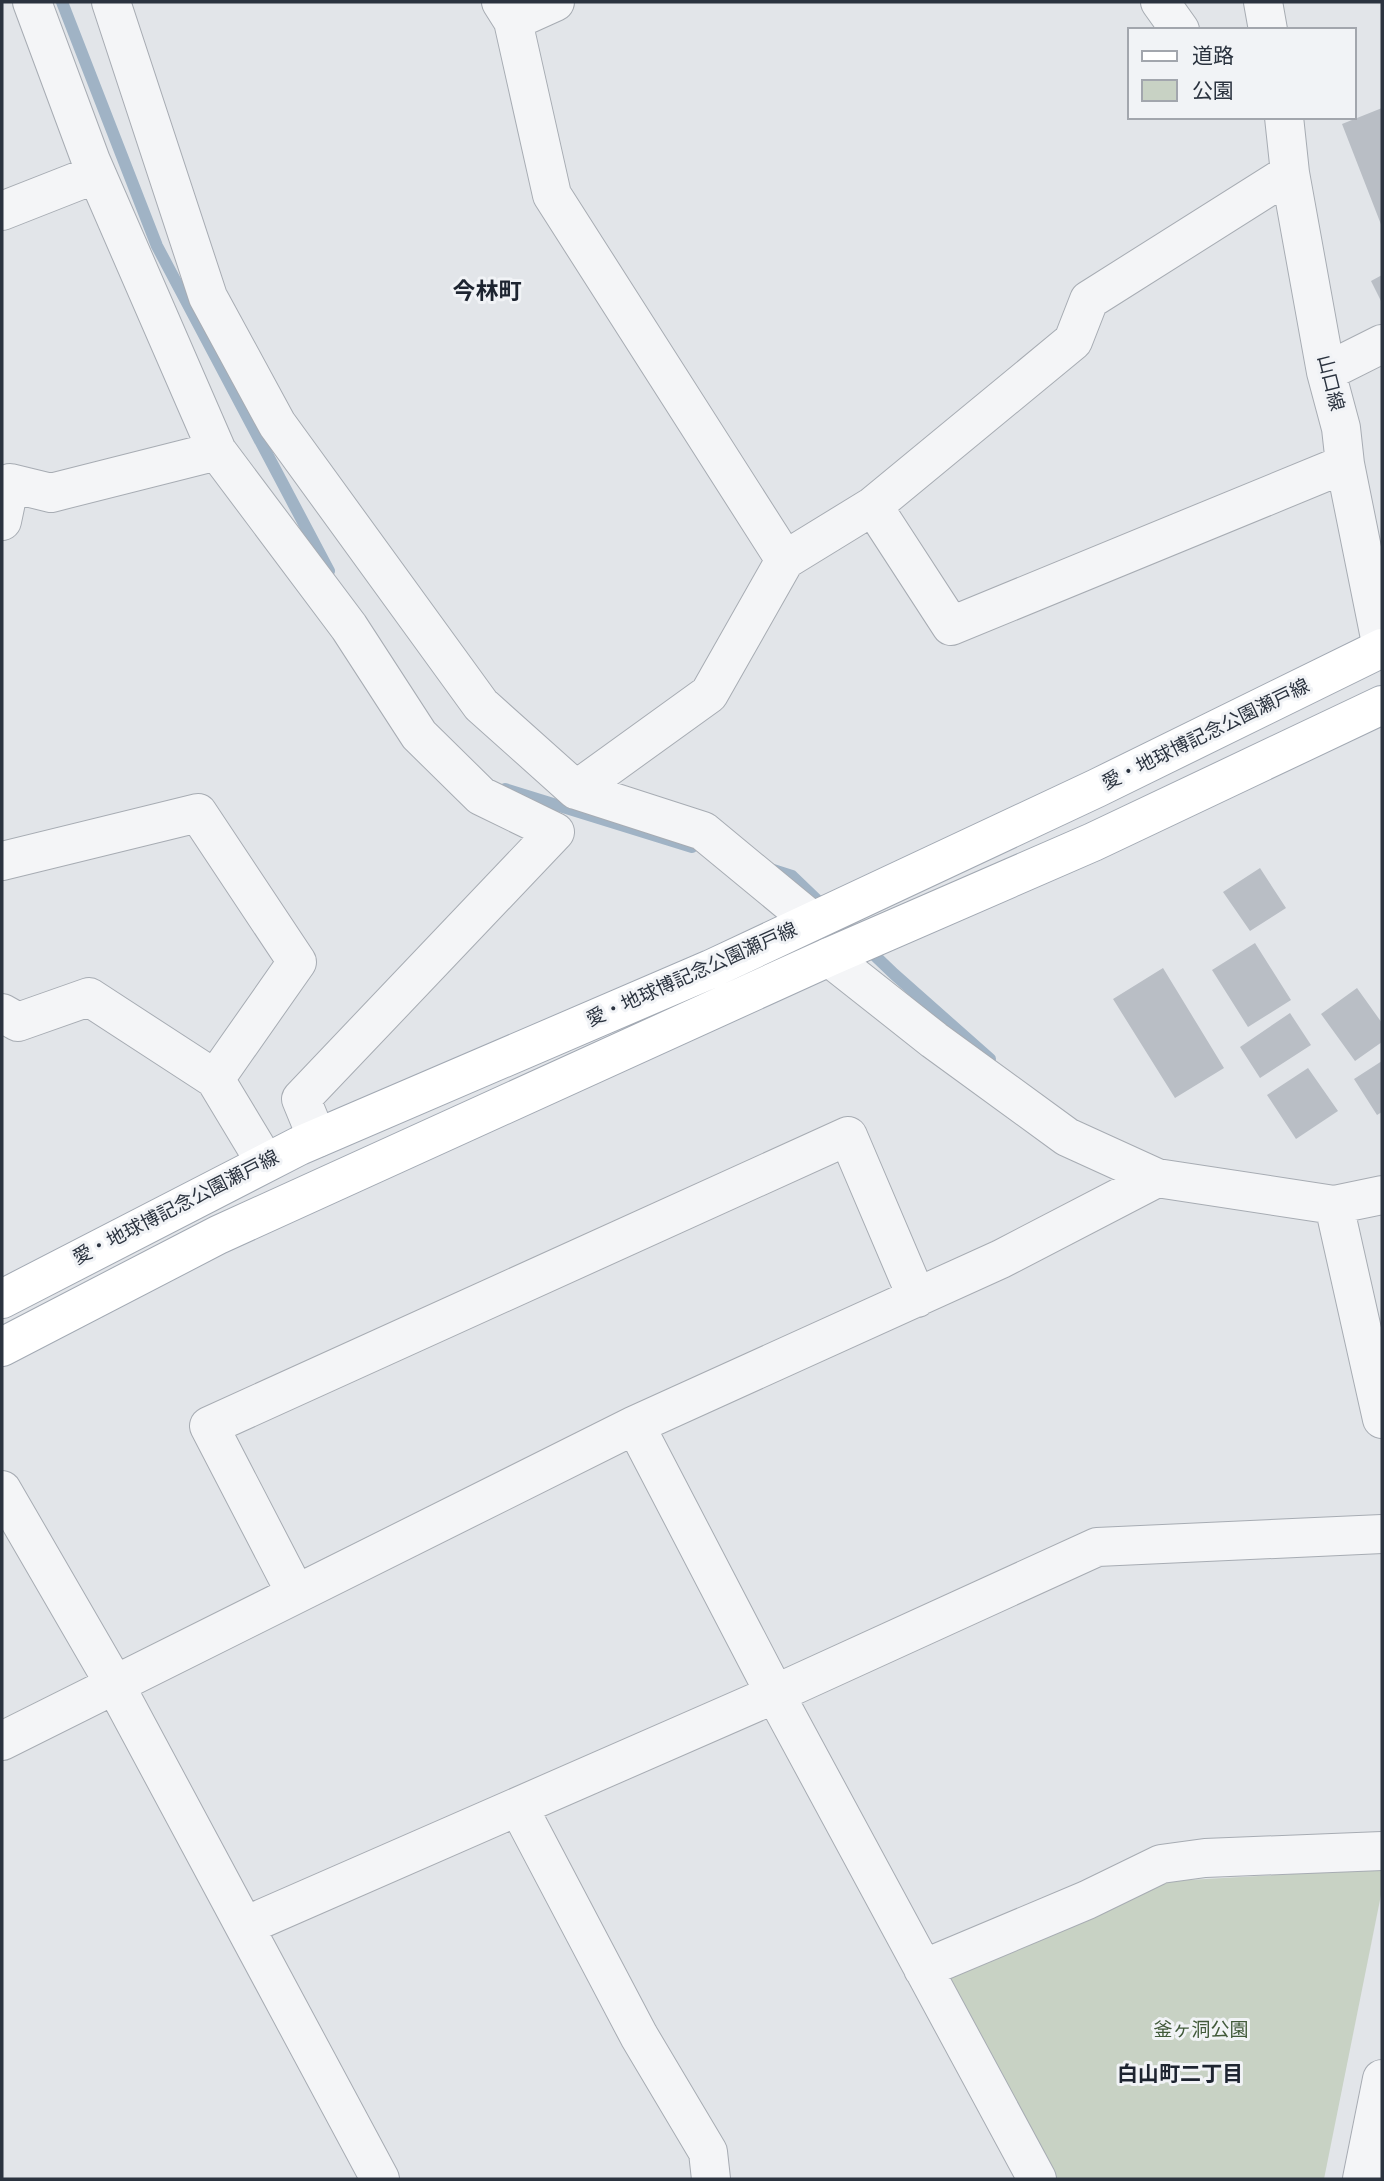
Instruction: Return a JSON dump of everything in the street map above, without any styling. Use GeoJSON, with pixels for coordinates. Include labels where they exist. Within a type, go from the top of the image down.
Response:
{"type":"FeatureCollection","features":[{"type":"Feature","properties":{"kind":"main road","name":"愛・地球博記念公園瀬戸線"},"geometry":{"type":"LineString","coordinates":[[2,1299],[265,1162],[710,969],[1097,788],[1382,648]]}},
{"type":"Feature","properties":{"kind":"main road","name":"愛・地球博記念公園瀬戸線"},"geometry":{"type":"LineString","coordinates":[[2,1348],[218,1235],[829,957],[1093,842],[1382,705]]}},
{"type":"Feature","properties":{"kind":"street"},"geometry":{"type":"LineString","coordinates":[[32,2],[96,174],[217,452],[349,627],[419,735],[481,796],[555,832],[301,1099],[317,1138]]}},
{"type":"Feature","properties":{"kind":"street"},"geometry":{"type":"LineString","coordinates":[[111,2],[208,297],[277,424],[481,705],[576,790],[703,831],[813,921]]}},
{"type":"Feature","properties":{"kind":"street"},"geometry":{"type":"LineString","coordinates":[[555,2],[507,11],[552,195],[785,560]]}},
{"type":"Feature","properties":{"kind":"street"},"geometry":{"type":"LineString","coordinates":[[1160,2],[1179,28]]}},
{"type":"Feature","properties":{"kind":"street"},"geometry":{"type":"LineString","coordinates":[[1263,2],[1268,28]]}},
{"type":"Feature","properties":{"kind":"street","name":"山口線"},"geometry":{"type":"LineString","coordinates":[[1284,119],[1290,173],[1326,372],[1341,428],[1345,464],[1382,648]]}},
{"type":"Feature","properties":{"kind":"street"},"geometry":{"type":"LineString","coordinates":[[576,790],[709,694],[785,560],[873,506],[1073,341],[1089,300],[1290,173]]}},
{"type":"Feature","properties":{"kind":"street"},"geometry":{"type":"LineString","coordinates":[[2,211],[96,174]]}},
{"type":"Feature","properties":{"kind":"street"},"geometry":{"type":"LineString","coordinates":[[1326,372],[1382,344]]}},
{"type":"Feature","properties":{"kind":"street"},"geometry":{"type":"LineString","coordinates":[[2,521],[10,483],[51,493],[217,452]]}},
{"type":"Feature","properties":{"kind":"street"},"geometry":{"type":"LineString","coordinates":[[873,506],[951,626],[1345,464]]}},
{"type":"Feature","properties":{"kind":"street"},"geometry":{"type":"LineString","coordinates":[[2,861],[198,813],[297,962],[215,1079]]}},
{"type":"Feature","properties":{"kind":"street"},"geometry":{"type":"LineString","coordinates":[[829,957],[934,1040],[1067,1137],[1157,1178],[1334,1205],[1382,1195]]}},
{"type":"Feature","properties":{"kind":"street"},"geometry":{"type":"LineString","coordinates":[[2,1013],[18,1022],[89,997],[215,1079],[265,1162]]}},
{"type":"Feature","properties":{"kind":"street"},"geometry":{"type":"LineString","coordinates":[[295,1592],[209,1426],[848,1136],[917,1297]]}},
{"type":"Feature","properties":{"kind":"street"},"geometry":{"type":"LineString","coordinates":[[2,1741],[295,1592],[635,1425],[1001,1259],[1157,1178]]}},
{"type":"Feature","properties":{"kind":"street"},"geometry":{"type":"LineString","coordinates":[[1334,1205],[1382,1419]]}},
{"type":"Feature","properties":{"kind":"street"},"geometry":{"type":"LineString","coordinates":[[635,1425],[775,1694],[1037,2179]]}},
{"type":"Feature","properties":{"kind":"street"},"geometry":{"type":"LineString","coordinates":[[2,1490],[115,1685],[380,2179]]}},
{"type":"Feature","properties":{"kind":"street"},"geometry":{"type":"LineString","coordinates":[[245,1926],[519,1808],[1097,1547],[1382,1534]]}},
{"type":"Feature","properties":{"kind":"street"},"geometry":{"type":"LineString","coordinates":[[519,1808],[639,2036],[708,2152],[711,2179]]}},
{"type":"Feature","properties":{"kind":"street"},"geometry":{"type":"LineString","coordinates":[[923,1969],[1087,1900],[1161,1864],[1205,1858],[1382,1851]]}},
{"type":"Feature","properties":{"kind":"street"},"geometry":{"type":"LineString","coordinates":[[1363,2179],[1382,2080]]}},
{"type":"Feature","properties":{"kind":"green space","name":"釜ヶ洞公園"},"geometry":{"type":"Polygon","coordinates":[[[1382,1869],[1382,1890],[1324,2179],[1036,2179],[931,1977],[1153,1882],[1382,1869]]]}},
{"type":"Feature","properties":{"kind":"building"},"geometry":{"type":"Polygon","coordinates":[[[1382,108],[1382,227],[1342,124],[1382,108]]]}},
{"type":"Feature","properties":{"kind":"building"},"geometry":{"type":"Polygon","coordinates":[[[1382,275],[1382,303],[1371,281],[1382,275]]]}},
{"type":"Feature","properties":{"kind":"building"},"geometry":{"type":"Polygon","coordinates":[[[1260,868],[1286,908],[1250,931],[1223,892],[1260,868]]]}},
{"type":"Feature","properties":{"kind":"building"},"geometry":{"type":"Polygon","coordinates":[[[1255,943],[1291,1000],[1248,1027],[1212,970],[1255,943]]]}},
{"type":"Feature","properties":{"kind":"building"},"geometry":{"type":"Polygon","coordinates":[[[1163,968],[1224,1068],[1175,1098],[1113,999],[1163,968]]]}},
{"type":"Feature","properties":{"kind":"building"},"geometry":{"type":"Polygon","coordinates":[[[1357,988],[1382,1023],[1382,1042],[1355,1061],[1321,1014],[1357,988]]]}},
{"type":"Feature","properties":{"kind":"building"},"geometry":{"type":"Polygon","coordinates":[[[1290,1013],[1311,1045],[1260,1078],[1240,1047],[1290,1013]]]}},
{"type":"Feature","properties":{"kind":"building"},"geometry":{"type":"Polygon","coordinates":[[[1382,1061],[1382,1112],[1377,1115],[1354,1079],[1382,1061]]]}},
{"type":"Feature","properties":{"kind":"building"},"geometry":{"type":"Polygon","coordinates":[[[1308,1068],[1338,1111],[1296,1139],[1267,1095],[1308,1068]]]}},
{"type":"Feature","properties":{"kind":"waterway"},"geometry":{"type":"LineString","coordinates":[[62,2],[157,246],[329,571]]}},
{"type":"Feature","properties":{"kind":"waterway"},"geometry":{"type":"LineString","coordinates":[[505,789],[692,847]]}},
{"type":"Feature","properties":{"kind":"waterway"},"geometry":{"type":"LineString","coordinates":[[770,869],[792,876],[894,974],[990,1059]]}},
{"type":"Feature","properties":{"kind":"district","name":"今林町"},"geometry":{"type":"Point","coordinates":[487,292]}},
{"type":"Feature","properties":{"kind":"district","name":"白山町二丁目"},"geometry":{"type":"Point","coordinates":[1180,2074]}}]}
